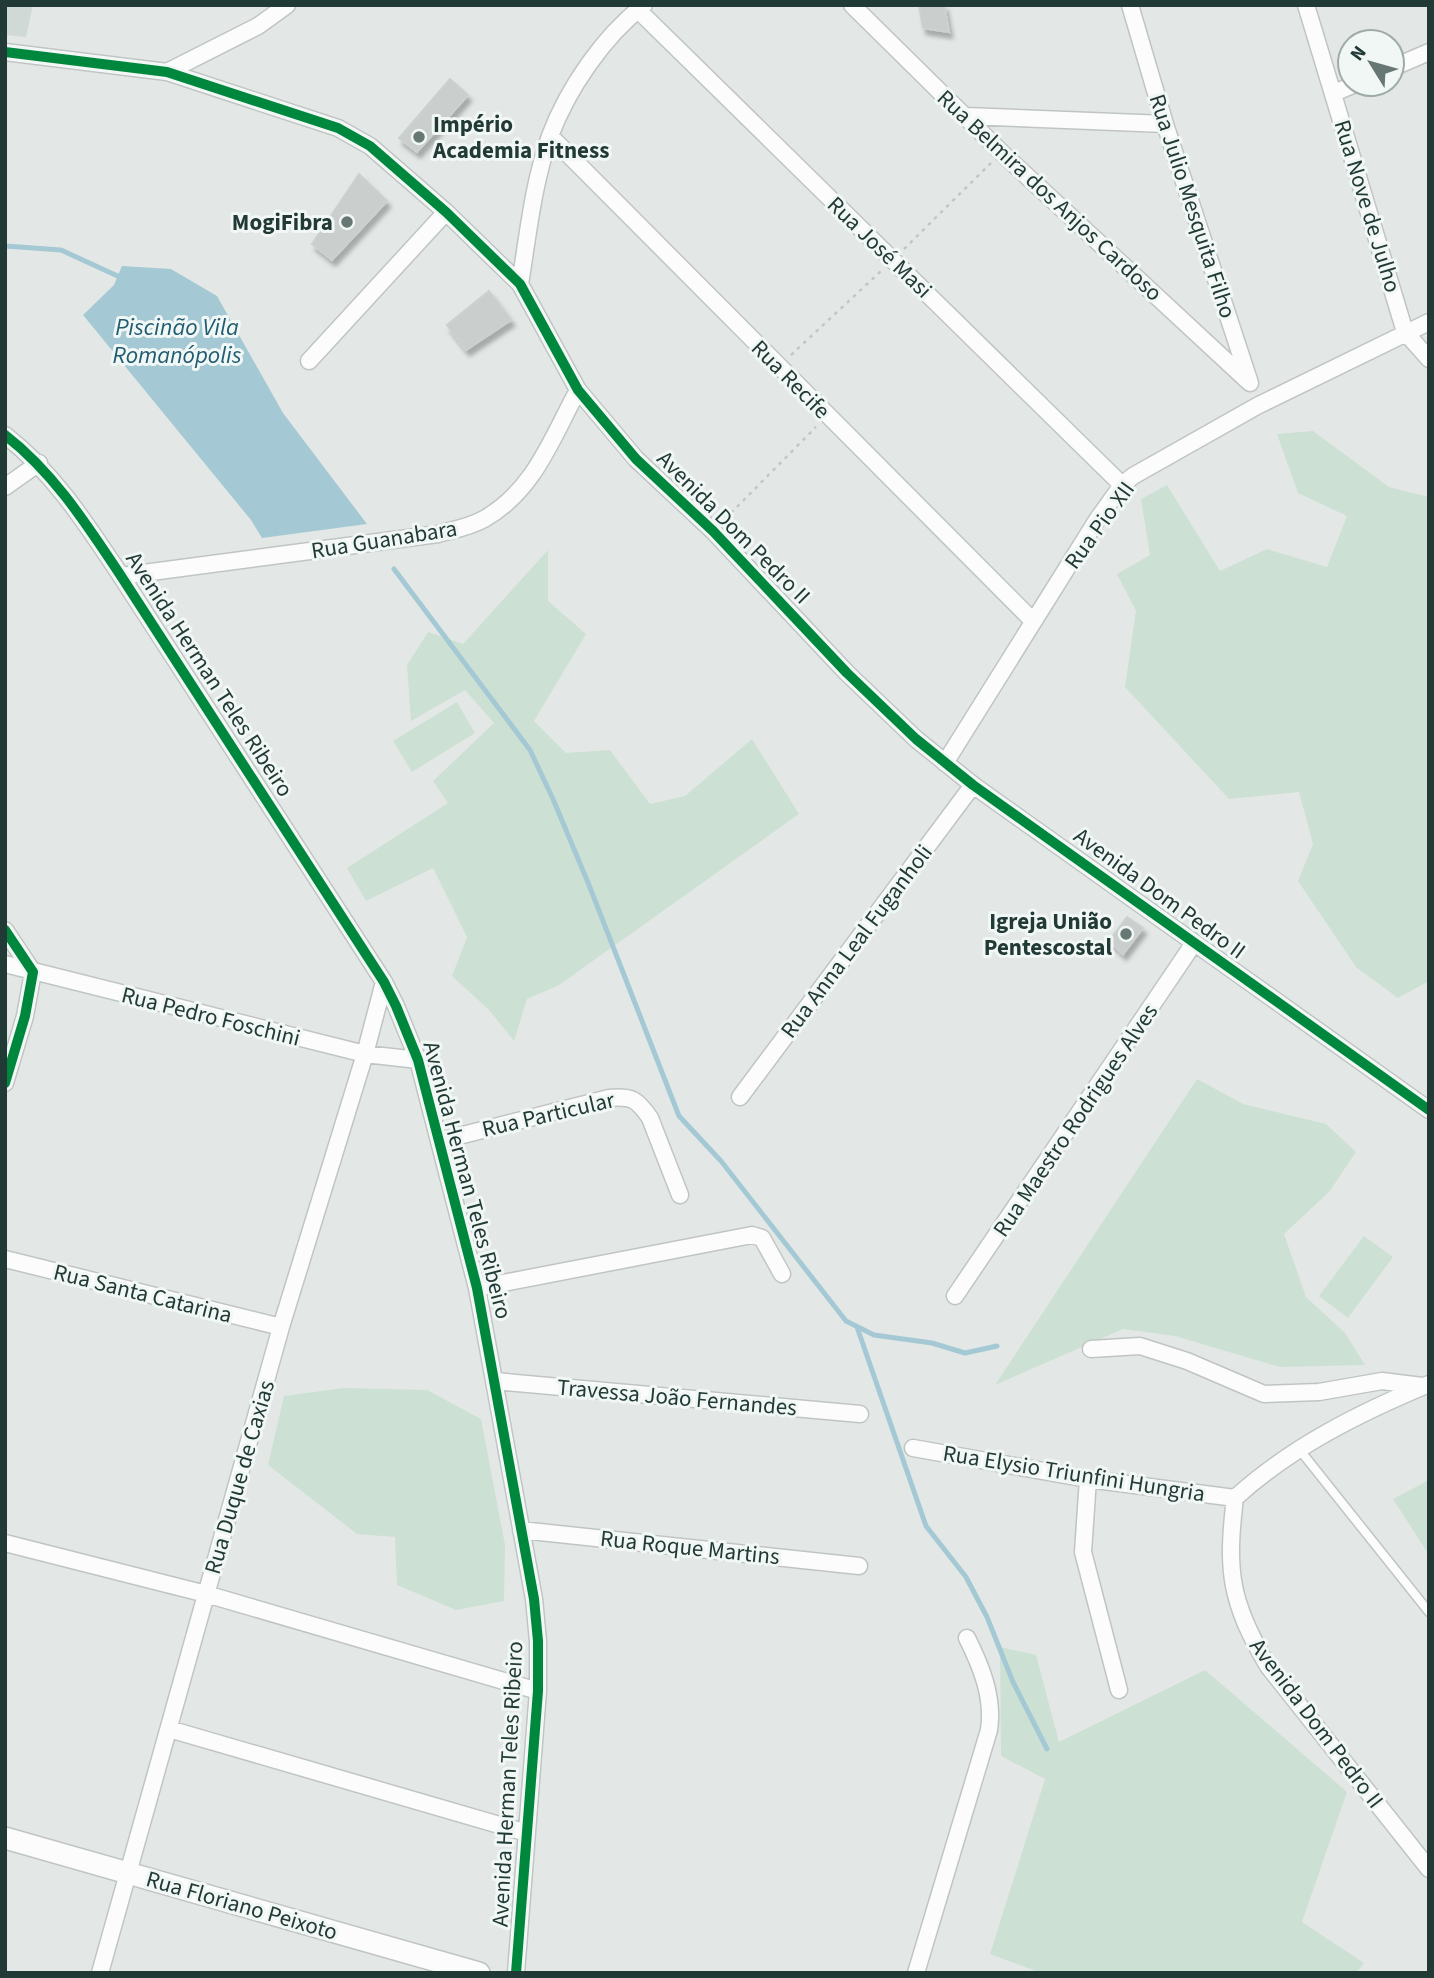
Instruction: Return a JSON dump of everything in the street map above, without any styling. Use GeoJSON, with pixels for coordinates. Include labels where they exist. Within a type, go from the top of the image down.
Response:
{"type":"FeatureCollection","features":[{"type":"Feature","properties":{"kind":"street"},"geometry":{"type":"LineString","coordinates":[[167,72],[258,26],[287,5]]}},
{"type":"Feature","properties":{"kind":"street","name":"Rua Belmira dos Anjos Cardoso"},"geometry":{"type":"LineString","coordinates":[[852,5],[1250,383]]}},
{"type":"Feature","properties":{"kind":"street","name":"Rua Julio Mesquita Filho"},"geometry":{"type":"LineString","coordinates":[[1130,5],[1165,124],[1257,406]]}},
{"type":"Feature","properties":{"kind":"street","name":"Rua Nove de Julho"},"geometry":{"type":"LineString","coordinates":[[1306,5],[1405,332],[1429,359]]}},
{"type":"Feature","properties":{"kind":"street"},"geometry":{"type":"LineString","coordinates":[[520,284],[533,203],[550,136],[580,77],[606,42],[641,8]]}},
{"type":"Feature","properties":{"kind":"street","name":"Rua José Masi"},"geometry":{"type":"LineString","coordinates":[[641,8],[1122,485]]}},
{"type":"Feature","properties":{"kind":"street","name":"Avenida Dom Pedro II"},"geometry":{"type":"LineString","coordinates":[[5,52],[167,72],[338,128],[370,146],[446,212],[520,284],[578,390],[636,458],[713,531],[847,673],[916,740],[973,785],[1429,1110]]}},
{"type":"Feature","properties":{"kind":"street"},"geometry":{"type":"LineString","coordinates":[[1406,62],[1429,52]]}},
{"type":"Feature","properties":{"kind":"street"},"geometry":{"type":"LineString","coordinates":[[966,116],[1165,124]]}},
{"type":"Feature","properties":{"kind":"street","name":"Rua Recife"},"geometry":{"type":"LineString","coordinates":[[550,136],[1033,621]]}},
{"type":"Feature","properties":{"kind":"street"},"geometry":{"type":"LineString","coordinates":[[309,361],[446,212]]}},
{"type":"Feature","properties":{"kind":"street","name":"Rua Pio XII"},"geometry":{"type":"LineString","coordinates":[[945,763],[1122,485],[1133,476],[1257,406],[1429,322]]}},
{"type":"Feature","properties":{"kind":"street","name":"Rua Guanabara"},"geometry":{"type":"LineString","coordinates":[[121,576],[438,534],[483,520],[505,505],[533,475],[578,390]]}},
{"type":"Feature","properties":{"kind":"street","name":"Avenida Herman Teles Ribeiro"},"geometry":{"type":"LineString","coordinates":[[5,435],[39,463],[81,516],[121,576],[384,982],[418,1060],[477,1288],[534,1599],[538,1641],[538,1691],[516,1973]]}},
{"type":"Feature","properties":{"kind":"street"},"geometry":{"type":"LineString","coordinates":[[5,487],[39,463]]}},
{"type":"Feature","properties":{"kind":"street","name":"Rua Anna Leal Fuganholi"},"geometry":{"type":"LineString","coordinates":[[740,1097],[973,785]]}},
{"type":"Feature","properties":{"kind":"street"},"geometry":{"type":"LineString","coordinates":[[5,930],[33,972],[25,1016],[5,1083]]}},
{"type":"Feature","properties":{"kind":"street","name":"Rua Maestro Rodrigues Alves"},"geometry":{"type":"LineString","coordinates":[[955,1296],[1194,943]]}},
{"type":"Feature","properties":{"kind":"street","name":"Rua Pedro Foschini"},"geometry":{"type":"LineString","coordinates":[[5,964],[365,1054],[418,1060]]}},
{"type":"Feature","properties":{"kind":"street","name":"Rua Duque de Caxias"},"geometry":{"type":"LineString","coordinates":[[100,1973],[281,1328],[365,1054],[384,982]]}},
{"type":"Feature","properties":{"kind":"street","name":"Rua Particular"},"geometry":{"type":"LineString","coordinates":[[439,1141],[626,1096],[642,1106],[650,1118],[680,1195]]}},
{"type":"Feature","properties":{"kind":"street"},"geometry":{"type":"LineString","coordinates":[[477,1288],[751,1235],[762,1238],[782,1274]]}},
{"type":"Feature","properties":{"kind":"street","name":"Rua Santa Catarina"},"geometry":{"type":"LineString","coordinates":[[5,1259],[281,1328]]}},
{"type":"Feature","properties":{"kind":"street"},"geometry":{"type":"LineString","coordinates":[[1091,1349],[1140,1346],[1187,1361],[1264,1394],[1319,1392],[1382,1381],[1427,1385]]}},
{"type":"Feature","properties":{"kind":"street","name":"Travessa João Fernandes"},"geometry":{"type":"LineString","coordinates":[[495,1381],[860,1414]]}},
{"type":"Feature","properties":{"kind":"street"},"geometry":{"type":"LineString","coordinates":[[1235,1498],[1278,1462],[1299,1449],[1364,1411],[1427,1385]]}},
{"type":"Feature","properties":{"kind":"street","name":"Rua Elysio Triunfini Hungria"},"geometry":{"type":"LineString","coordinates":[[914,1448],[1088,1479],[1235,1498]]}},
{"type":"Feature","properties":{"kind":"street"},"geometry":{"type":"LineString","coordinates":[[1088,1479],[1083,1552],[1119,1690]]}},
{"type":"Feature","properties":{"kind":"street","name":"Avenida Dom Pedro II"},"geometry":{"type":"LineString","coordinates":[[1235,1498],[1230,1537],[1230,1567],[1237,1603],[1249,1633],[1268,1665],[1429,1869]]}},
{"type":"Feature","properties":{"kind":"street","name":"Rua Roque Martins"},"geometry":{"type":"LineString","coordinates":[[521,1530],[859,1566]]}},
{"type":"Feature","properties":{"kind":"street"},"geometry":{"type":"LineString","coordinates":[[5,1542],[206,1594],[538,1691]]}},
{"type":"Feature","properties":{"kind":"street"},"geometry":{"type":"LineString","coordinates":[[916,1973],[992,1714],[983,1676],[967,1638]]}},
{"type":"Feature","properties":{"kind":"street"},"geometry":{"type":"LineString","coordinates":[[169,1729],[527,1833]]}},
{"type":"Feature","properties":{"kind":"street","name":"Rua Floriano Peixoto"},"geometry":{"type":"LineString","coordinates":[[5,1838],[479,1973]]}},
{"type":"Feature","properties":{"kind":"lane"},"geometry":{"type":"LineString","coordinates":[[1299,1449],[1429,1612]]}},
{"type":"Feature","properties":{"kind":"path"},"geometry":{"type":"LineString","coordinates":[[713,531],[828,415]]}},
{"type":"Feature","properties":{"kind":"shaded area"},"geometry":{"type":"Polygon","coordinates":[[[5,5],[33,5],[26,37],[5,35],[5,5]]]}},
{"type":"Feature","properties":{"kind":"green space"},"geometry":{"type":"Polygon","coordinates":[[[1313,431],[1389,487],[1429,497],[1429,981],[1398,998],[1356,967],[1298,881],[1313,844],[1299,792],[1229,799],[1125,687],[1136,611],[1117,574],[1150,555],[1141,499],[1167,485],[1220,571],[1267,549],[1327,567],[1347,516],[1298,493],[1277,434],[1313,431]]]}},
{"type":"Feature","properties":{"kind":"green space"},"geometry":{"type":"Polygon","coordinates":[[[548,550],[548,601],[586,634],[534,721],[566,753],[610,750],[650,804],[685,796],[752,739],[799,814],[559,985],[527,999],[514,1041],[490,1011],[452,976],[467,937],[433,868],[366,901],[347,868],[448,803],[433,781],[494,723],[465,690],[411,721],[407,665],[428,632],[463,644],[548,550]]]}},
{"type":"Feature","properties":{"kind":"green space"},"geometry":{"type":"Polygon","coordinates":[[[457,702],[475,733],[412,772],[393,741],[457,702]]]}},
{"type":"Feature","properties":{"kind":"green space"},"geometry":{"type":"Polygon","coordinates":[[[1197,1079],[1243,1104],[1326,1124],[1356,1152],[1329,1192],[1284,1234],[1306,1297],[1345,1333],[1365,1365],[1280,1367],[1175,1336],[1123,1329],[995,1385],[1197,1079]]]}},
{"type":"Feature","properties":{"kind":"green space"},"geometry":{"type":"Polygon","coordinates":[[[1364,1236],[1393,1257],[1348,1318],[1319,1296],[1364,1236]]]}},
{"type":"Feature","properties":{"kind":"green space"},"geometry":{"type":"Polygon","coordinates":[[[344,1388],[427,1390],[481,1419],[505,1545],[504,1601],[456,1610],[397,1585],[395,1537],[357,1534],[268,1465],[284,1396],[344,1388]]]}},
{"type":"Feature","properties":{"kind":"green space"},"geometry":{"type":"Polygon","coordinates":[[[1429,1480],[1429,1555],[1393,1499],[1429,1480]]]}},
{"type":"Feature","properties":{"kind":"green space"},"geometry":{"type":"Polygon","coordinates":[[[1000,1647],[1036,1655],[1059,1742],[1205,1670],[1347,1792],[1302,1922],[1364,1963],[1356,1973],[1041,1973],[990,1954],[1045,1779],[1001,1756],[1000,1647]]]}},
{"type":"Feature","properties":{"kind":"water","name":"Piscinão Vila Romanópolis"},"geometry":{"type":"Polygon","coordinates":[[[122,266],[171,269],[217,296],[283,413],[367,524],[262,538],[251,520],[83,315],[114,285],[122,266]]]}},
{"type":"Feature","properties":{"kind":"building"},"geometry":{"type":"Polygon","coordinates":[[[919,5],[944,5],[949,32],[923,28],[919,5]]]}},
{"type":"Feature","properties":{"kind":"building"},"geometry":{"type":"Polygon","coordinates":[[[450,79],[468,95],[417,152],[399,138],[450,79]]]}},
{"type":"Feature","properties":{"kind":"building","name":"MogiFibra"},"geometry":{"type":"Polygon","coordinates":[[[359,174],[387,201],[332,260],[312,244],[359,174]]]}},
{"type":"Feature","properties":{"kind":"building"},"geometry":{"type":"Polygon","coordinates":[[[489,291],[511,320],[466,350],[447,325],[489,291]]]}},
{"type":"Feature","properties":{"kind":"building","name":"Igreja União Pentescostal"},"geometry":{"type":"Polygon","coordinates":[[[1127,917],[1143,928],[1123,954],[1109,941],[1127,917]]]}},
{"type":"Feature","properties":{"kind":"waterway"},"geometry":{"type":"LineString","coordinates":[[5,246],[61,250],[122,278]]}},
{"type":"Feature","properties":{"kind":"waterway"},"geometry":{"type":"LineString","coordinates":[[394,569],[530,750],[589,885],[679,1116],[721,1161],[846,1321],[874,1335],[932,1343],[965,1353],[997,1346]]}},
{"type":"Feature","properties":{"kind":"waterway"},"geometry":{"type":"LineString","coordinates":[[857,1327],[926,1526],[966,1577],[987,1617],[1013,1682],[1047,1749]]}},
{"type":"Feature","properties":{"kind":"cycle path"},"geometry":{"type":"LineString","coordinates":[[5,52],[167,72],[338,128],[370,146],[446,212],[520,284],[578,390],[636,459],[713,531],[847,673],[916,739],[973,785],[1429,1110]]}},
{"type":"Feature","properties":{"kind":"cycle path"},"geometry":{"type":"LineString","coordinates":[[5,435],[54,483],[121,576],[384,982],[418,1060],[477,1288],[534,1599],[538,1641],[538,1691],[516,1973]]}},
{"type":"Feature","properties":{"kind":"cycle path"},"geometry":{"type":"LineString","coordinates":[[5,930],[33,972],[25,1016],[5,1083]]}},
{"type":"Feature","properties":{"kind":"place","name":"Império Academia Fitness"},"geometry":{"type":"Point","coordinates":[419,137]}},
{"type":"Feature","properties":{"kind":"place","name":"MogiFibra"},"geometry":{"type":"Point","coordinates":[347,222]}},
{"type":"Feature","properties":{"kind":"place","name":"Igreja União Pentescostal"},"geometry":{"type":"Point","coordinates":[1126,934]}}]}
